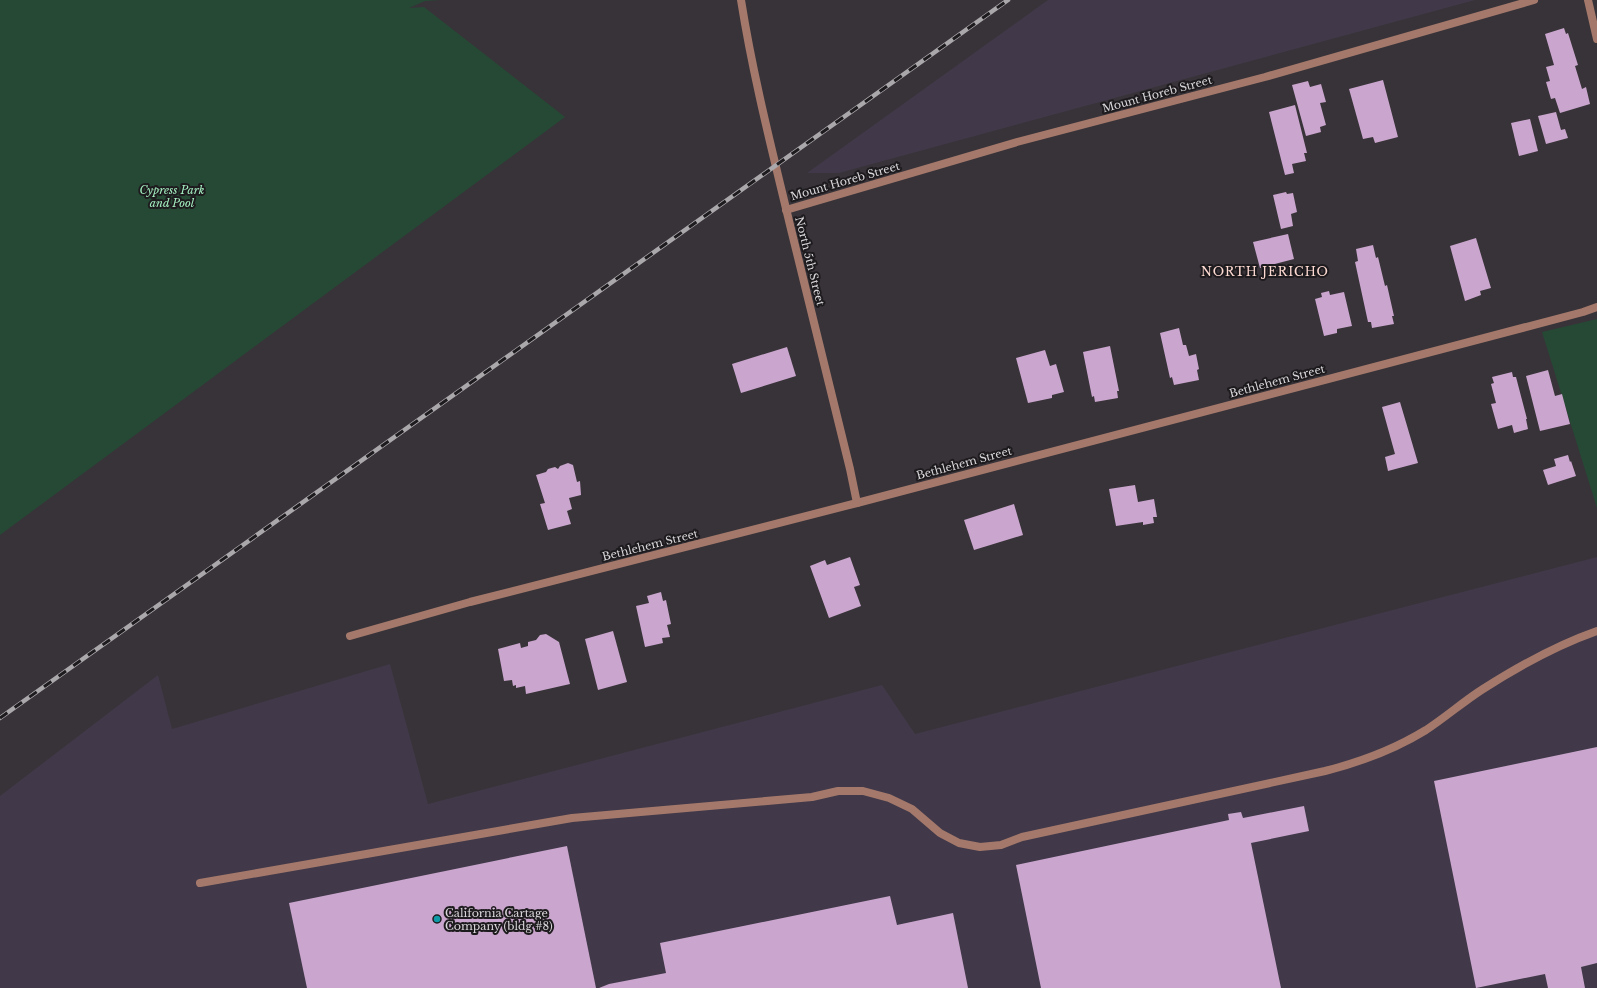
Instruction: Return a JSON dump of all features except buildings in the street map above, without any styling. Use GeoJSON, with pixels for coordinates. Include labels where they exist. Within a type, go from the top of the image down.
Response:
{"type":"FeatureCollection","features":[{"type":"Feature","properties":{"kind":"street","name":"North 5th Street"},"geometry":{"type":"LineString","coordinates":[[741,0],[749,47],[760,91],[775,165],[850,469],[857,503]]}},
{"type":"Feature","properties":{"kind":"street","name":"Mount Horeb Street"},"geometry":{"type":"LineString","coordinates":[[786,210],[1010,144],[1265,77],[1534,0]]}},
{"type":"Feature","properties":{"kind":"street"},"geometry":{"type":"LineString","coordinates":[[1588,0],[1597,39]]}},
{"type":"Feature","properties":{"kind":"street","name":"Bethlehem Street"},"geometry":{"type":"LineString","coordinates":[[350,636],[470,602],[857,503],[1583,312],[1597,306]]}},
{"type":"Feature","properties":{"kind":"street"},"geometry":{"type":"LineString","coordinates":[[200,883],[572,818],[812,797],[838,791],[864,791],[889,798],[912,810],[940,833],[959,843],[980,847],[1001,845],[1022,837],[1352,764],[1386,751],[1427,729],[1482,689],[1531,660],[1582,636],[1597,631]]}},
{"type":"Feature","properties":{"kind":"shaded area"},"geometry":{"type":"Polygon","coordinates":[[[1048,0],[1475,0],[839,173],[807,173],[1048,0]]]}},
{"type":"Feature","properties":{"kind":"shaded area"},"geometry":{"type":"Polygon","coordinates":[[[1597,557],[1597,988],[0,988],[0,796],[158,675],[172,729],[390,664],[428,804],[882,685],[915,734],[1597,557]]]}},
{"type":"Feature","properties":{"kind":"green space","name":"Cypress Park and Pool"},"geometry":{"type":"Polygon","coordinates":[[[0,0],[440,0],[425,1],[409,8],[424,7],[565,117],[0,535],[0,0]]]}},
{"type":"Feature","properties":{"kind":"green space"},"geometry":{"type":"Polygon","coordinates":[[[1597,319],[1597,508],[1542,332],[1597,319]]]}},
{"type":"Feature","properties":{"kind":"railway"},"geometry":{"type":"LineString","coordinates":[[0,718],[1008,0]]}},
{"type":"Feature","properties":{"kind":"place","name":"California Cartage Company (bldg #8)"},"geometry":{"type":"Point","coordinates":[437,919]}},
{"type":"Feature","properties":{"kind":"district","name":"NORTH JERICHO"},"geometry":{"type":"Point","coordinates":[1265,271]}}]}
